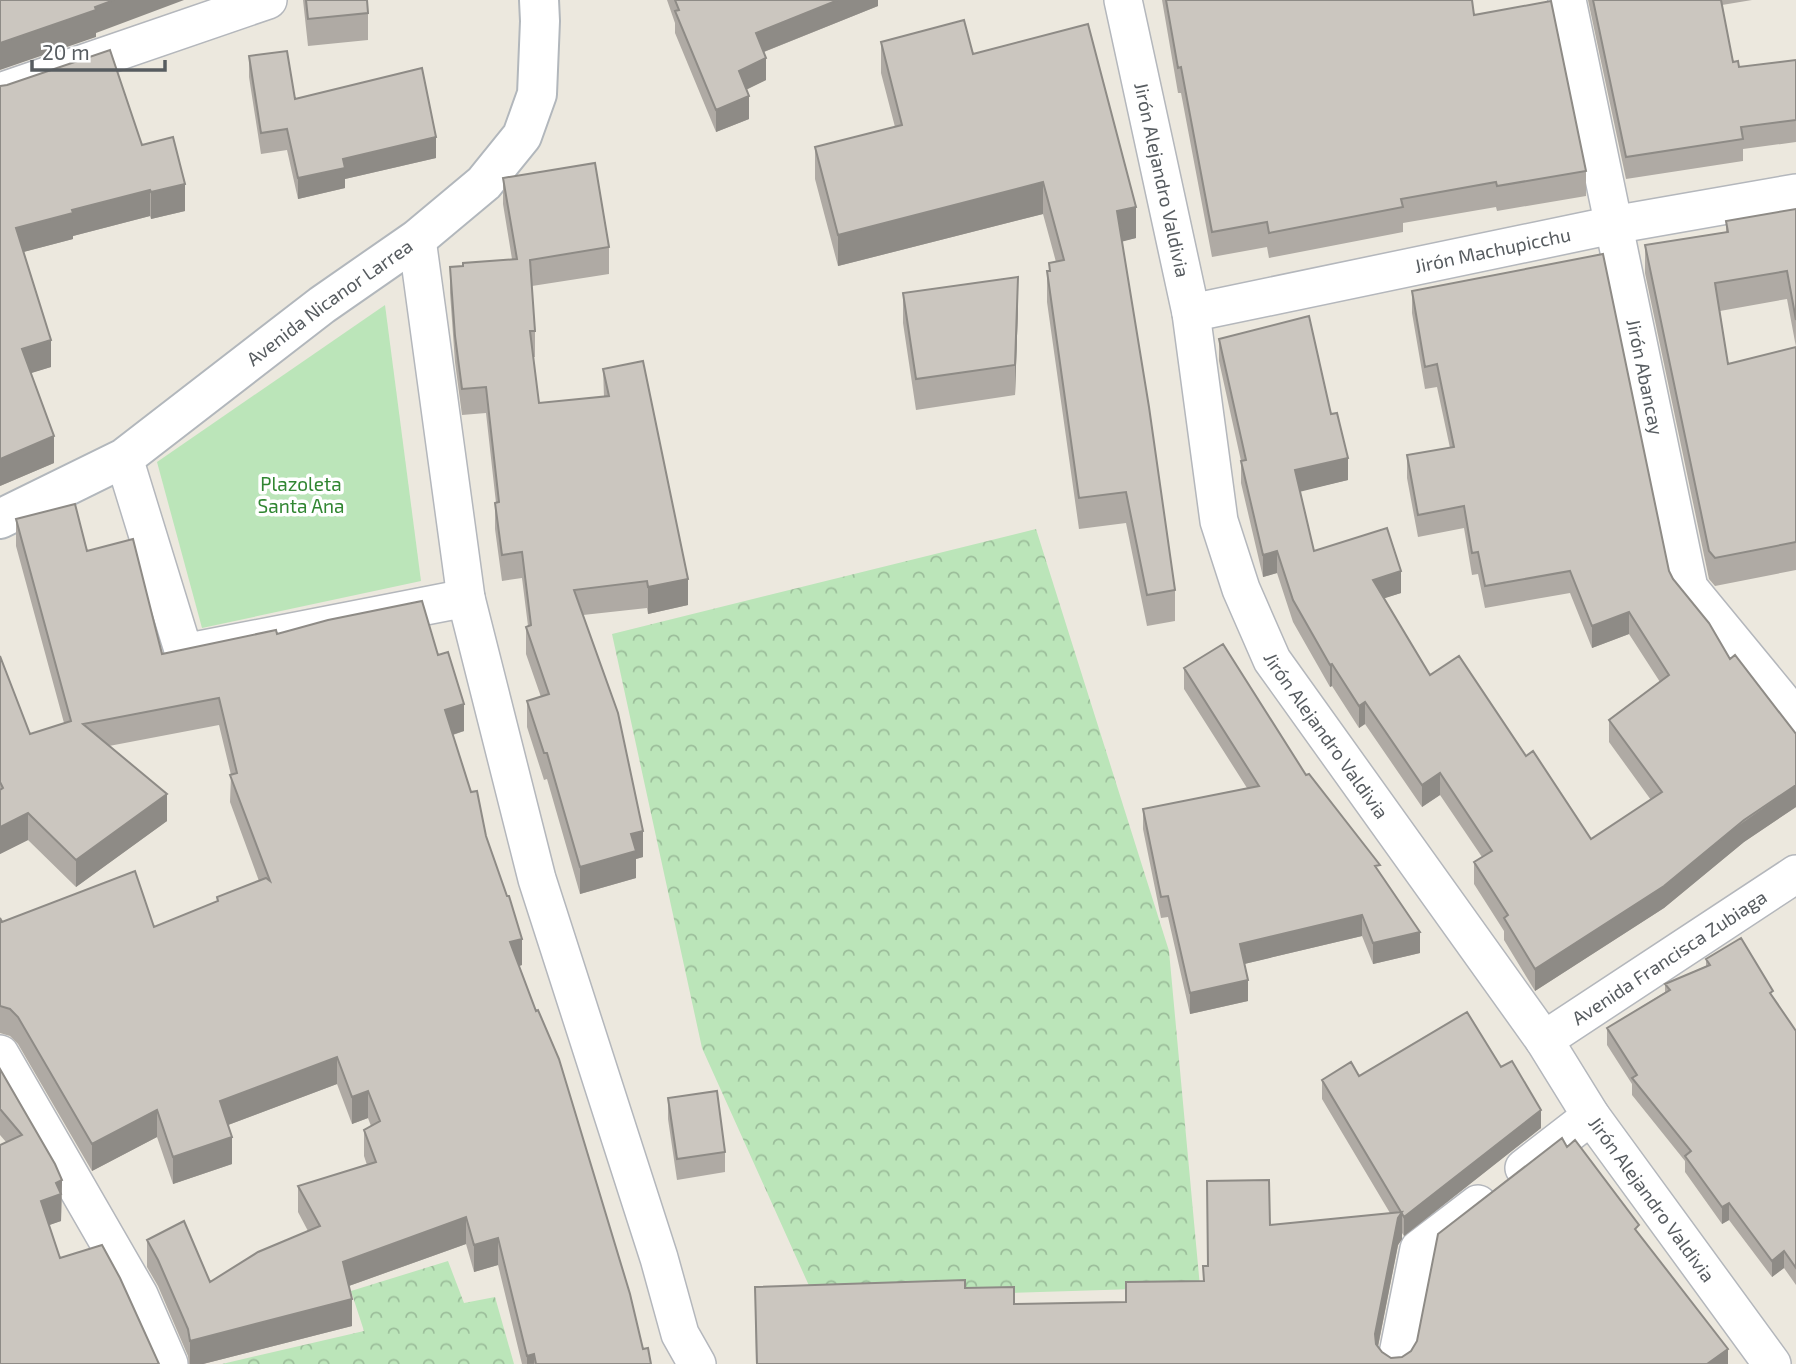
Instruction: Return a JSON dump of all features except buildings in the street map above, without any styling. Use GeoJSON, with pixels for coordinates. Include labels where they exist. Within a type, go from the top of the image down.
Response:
{"type":"FeatureCollection","features":[{"type":"Feature","properties":{"kind":"main road","name":"Avenida Nicanor Larrea"},"geometry":{"type":"LineString","coordinates":[[0,519],[124,458],[312,313],[417,240],[484,183],[522,136],[537,94],[539,0]]}},
{"type":"Feature","properties":{"kind":"street"},"geometry":{"type":"LineString","coordinates":[[0,92],[268,0]]}},
{"type":"Feature","properties":{"kind":"street","name":"Jirón Alejandro Valdivia"},"geometry":{"type":"LineString","coordinates":[[1123,0],[1191,313],[1219,521],[1241,589],[1272,660],[1544,1040],[1591,1116],[1772,1364]]}},
{"type":"Feature","properties":{"kind":"street","name":"Jirón Abancay"},"geometry":{"type":"LineString","coordinates":[[1567,0],[1689,588],[1796,718]]}},
{"type":"Feature","properties":{"kind":"street","name":"Jirón Machupicchu"},"geometry":{"type":"LineString","coordinates":[[1191,313],[1613,225],[1796,193]]}},
{"type":"Feature","properties":{"kind":"street"},"geometry":{"type":"LineString","coordinates":[[417,240],[466,598],[537,879],[659,1258],[680,1334],[697,1364]]}},
{"type":"Feature","properties":{"kind":"street"},"geometry":{"type":"LineString","coordinates":[[124,458],[184,653],[466,598]]}},
{"type":"Feature","properties":{"kind":"street","name":"Avenida Francisca Zubiaga"},"geometry":{"type":"LineString","coordinates":[[1544,1040],[1796,874]]}},
{"type":"Feature","properties":{"kind":"street"},"geometry":{"type":"LineString","coordinates":[[0,1054],[139,1295],[169,1364]]}},
{"type":"Feature","properties":{"kind":"street"},"geometry":{"type":"LineString","coordinates":[[1396,1364],[1419,1249],[1591,1116]]}},
{"type":"Feature","properties":{"kind":"green space","name":"Plazoleta Santa Ana"},"geometry":{"type":"Polygon","coordinates":[[[385,305],[421,581],[202,628],[157,462],[385,305]]]}},
{"type":"Feature","properties":{"kind":"green space"},"geometry":{"type":"Polygon","coordinates":[[[1036,529],[1169,951],[1200,1287],[815,1299],[702,1048],[612,634],[1036,529]]]}},
{"type":"Feature","properties":{"kind":"green space"},"geometry":{"type":"Polygon","coordinates":[[[448,1261],[464,1303],[495,1297],[514,1364],[222,1364],[364,1331],[351,1291],[448,1261]]]}}]}
